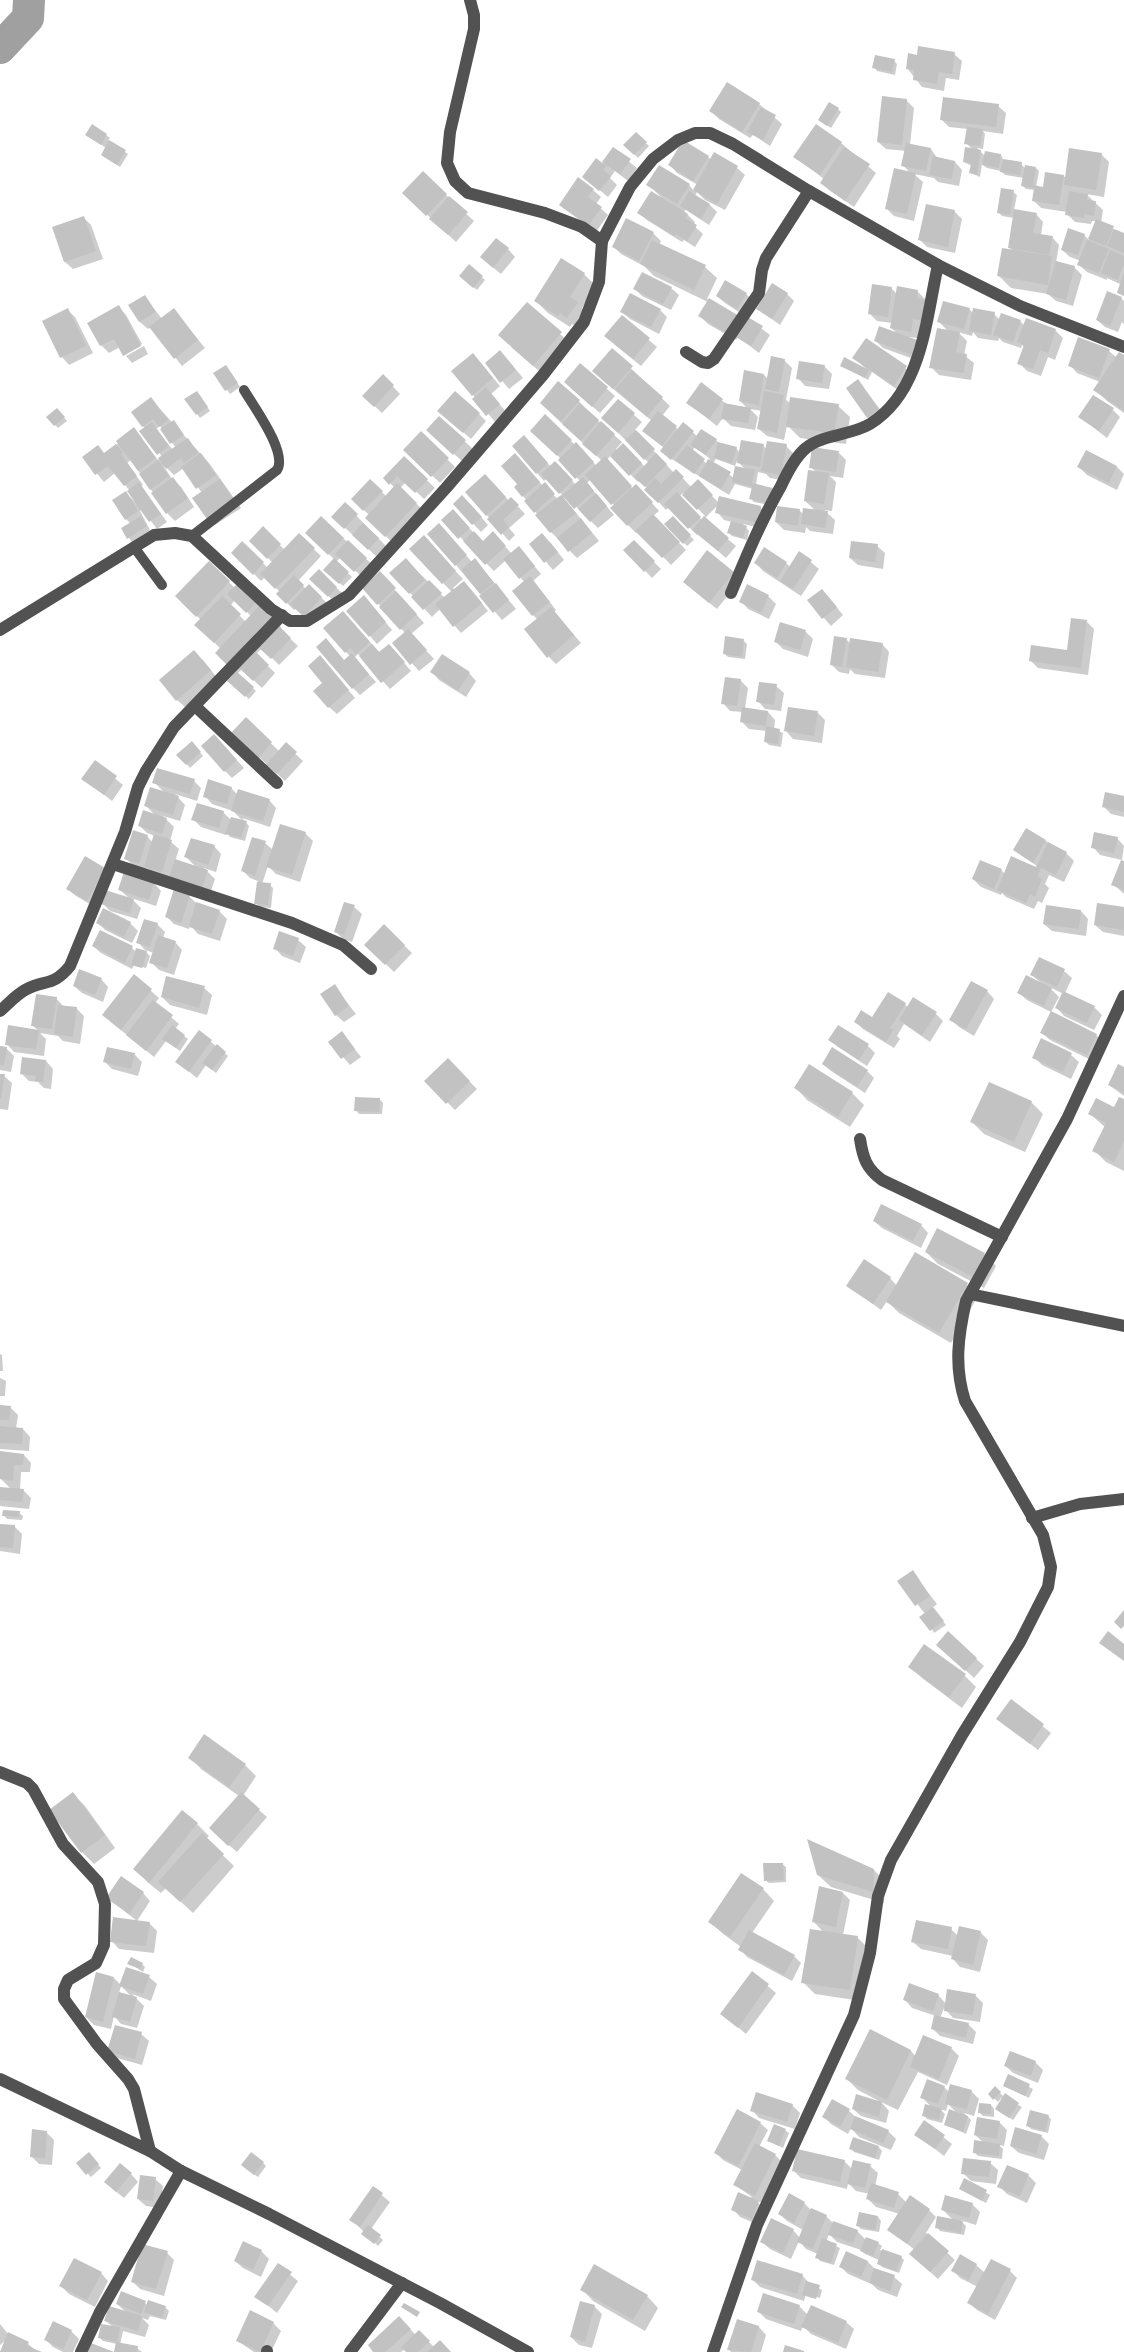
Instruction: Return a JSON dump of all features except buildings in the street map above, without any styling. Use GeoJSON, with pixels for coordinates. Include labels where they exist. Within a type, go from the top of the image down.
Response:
{"type":"FeatureCollection","features":[{"type":"Feature","properties":{"kind":"street"},"geometry":{"type":"LineString","coordinates":[[470,0],[474,15],[474,29],[450,132],[447,163],[455,181],[468,192],[544,213],[582,227],[602,241]]}},
{"type":"Feature","properties":{"kind":"street"},"geometry":{"type":"LineString","coordinates":[[0,630],[138,553],[154,535],[175,533],[192,536],[271,609],[297,622],[307,621],[349,595],[446,488],[543,375],[584,322],[599,282],[602,241],[630,187],[653,159],[678,140],[695,134],[710,133],[733,144],[809,191],[938,265],[1020,306],[1124,347]]}},
{"type":"Feature","properties":{"kind":"street"},"geometry":{"type":"LineString","coordinates":[[686,352],[702,362],[708,363],[714,359],[759,292],[766,258],[809,191]]}},
{"type":"Feature","properties":{"kind":"street"},"geometry":{"type":"LineString","coordinates":[[730,593],[760,523],[788,471],[806,447],[869,424],[890,409],[900,394],[917,362],[938,265]]}},
{"type":"Feature","properties":{"kind":"street"},"geometry":{"type":"LineString","coordinates":[[0,1011],[27,988],[53,981],[62,976],[70,966],[113,864],[138,787],[146,771],[174,727],[282,615]]}},
{"type":"Feature","properties":{"kind":"street"},"geometry":{"type":"LineString","coordinates":[[195,706],[277,783]]}},
{"type":"Feature","properties":{"kind":"street"},"geometry":{"type":"LineString","coordinates":[[113,864],[292,923],[343,945],[372,969]]}},
{"type":"Feature","properties":{"kind":"street"},"geometry":{"type":"LineString","coordinates":[[713,2352],[757,2225],[854,2015],[870,1953],[878,1896],[891,1860],[956,1745],[1020,1642],[1048,1587],[1051,1567],[1043,1535],[965,1401],[959,1381],[959,1331],[966,1301],[1067,1119],[1124,996]]}},
{"type":"Feature","properties":{"kind":"street"},"geometry":{"type":"LineString","coordinates":[[860,1139],[865,1163],[870,1171],[882,1180],[1002,1237]]}},
{"type":"Feature","properties":{"kind":"street"},"geometry":{"type":"LineString","coordinates":[[970,1294],[1124,1326]]}},
{"type":"Feature","properties":{"kind":"street"},"geometry":{"type":"LineString","coordinates":[[1032,1518],[1080,1504],[1124,1499]]}},
{"type":"Feature","properties":{"kind":"street"},"geometry":{"type":"LineString","coordinates":[[0,1772],[27,1783],[33,1789],[63,1844],[98,1882],[105,1904],[104,1945],[96,1963],[68,1980],[64,1989],[64,1999],[134,2089],[150,2151]]}},
{"type":"Feature","properties":{"kind":"street"},"geometry":{"type":"LineString","coordinates":[[0,2079],[150,2151],[181,2171],[402,2283],[528,2352]]}},
{"type":"Feature","properties":{"kind":"street"},"geometry":{"type":"LineString","coordinates":[[81,2352],[100,2312],[181,2171]]}},
{"type":"Feature","properties":{"kind":"street"},"geometry":{"type":"LineString","coordinates":[[350,2352],[402,2283]]}},
{"type":"Feature","properties":{"kind":"lane"},"geometry":{"type":"LineString","coordinates":[[192,536],[280,466],[278,450],[244,390]]}},
{"type":"Feature","properties":{"kind":"lane"},"geometry":{"type":"LineString","coordinates":[[138,553],[162,585]]}},
{"type":"Feature","properties":{"kind":"waterway"},"geometry":{"type":"LineString","coordinates":[[0,48],[28,18],[29,0]]}}]}
